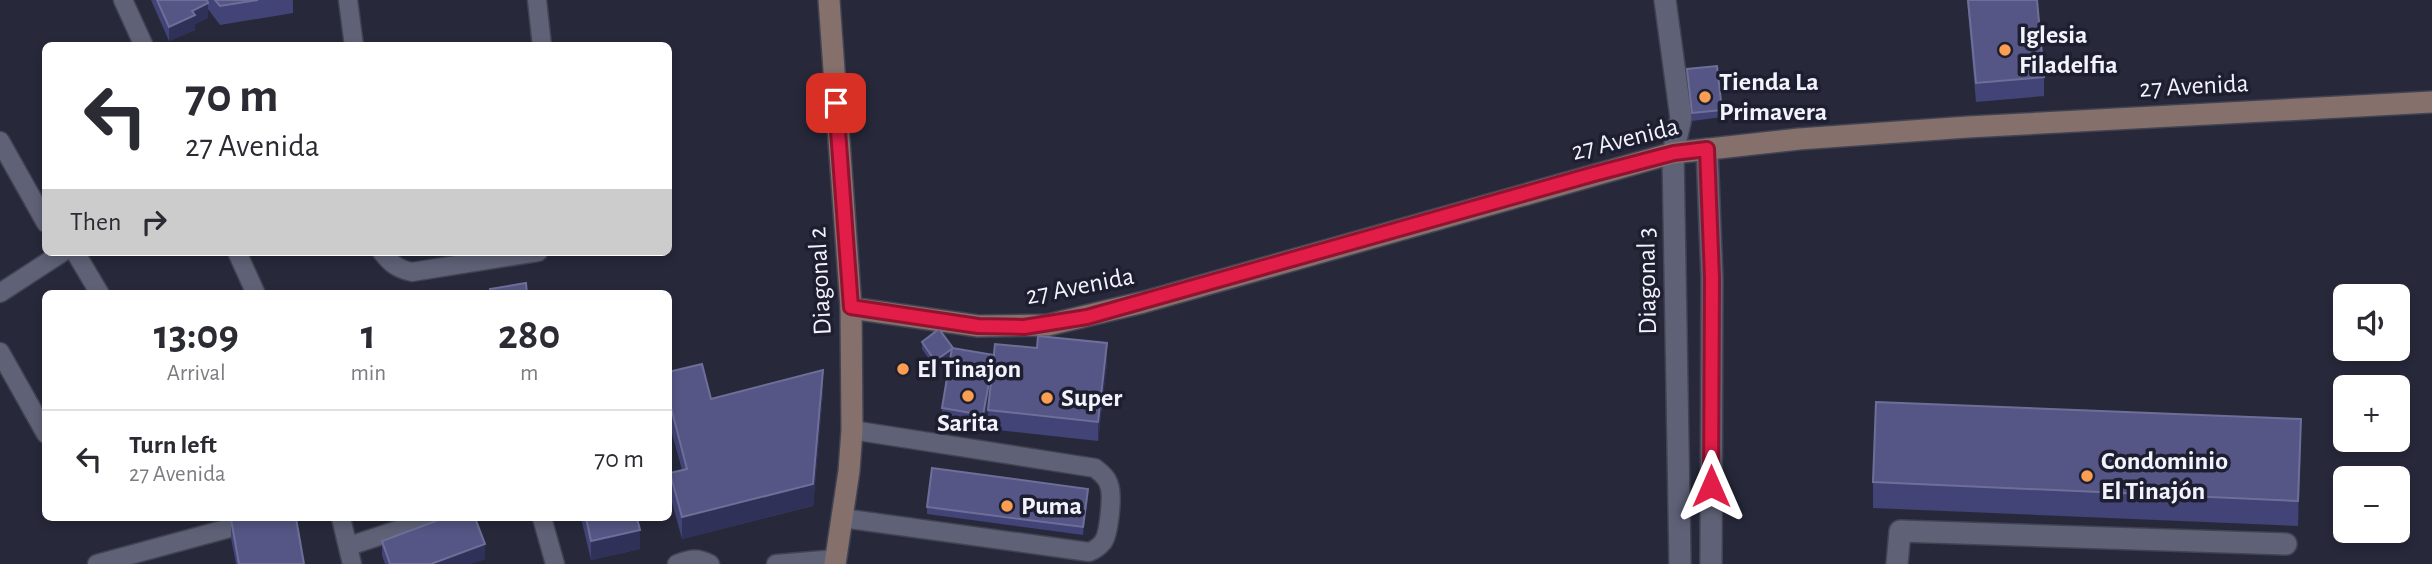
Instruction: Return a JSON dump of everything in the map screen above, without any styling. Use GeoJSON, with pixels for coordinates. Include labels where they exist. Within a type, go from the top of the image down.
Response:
{"type":"FeatureCollection","features":[{"type":"Feature","properties":{"kind":"street","name":"Diagonal 2"},"geometry":{"type":"LineString","coordinates":[[829,0],[851,307],[852,430],[836,562]]}},
{"type":"Feature","properties":{"kind":"street","name":"Diagonal 3"},"geometry":{"type":"LineString","coordinates":[[1665,0],[1681,118],[1674,153],[1680,564]]}},
{"type":"Feature","properties":{"kind":"street","name":"27 Avenida"},"geometry":{"type":"LineString","coordinates":[[851,307],[978,326],[1048,324],[1144,302],[1674,153],[1968,127],[2432,102]]}},
{"type":"Feature","properties":{"kind":"street"},"geometry":{"type":"LineString","coordinates":[[1707,149],[1712,278],[1711,564]]}},
{"type":"Feature","properties":{"kind":"street"},"geometry":{"type":"LineString","coordinates":[[1897,564],[1900,531],[2286,544]]}},
{"type":"Feature","properties":{"kind":"lane"},"geometry":{"type":"LineString","coordinates":[[123,0],[142,42]]}},
{"type":"Feature","properties":{"kind":"lane"},"geometry":{"type":"LineString","coordinates":[[348,0],[353,42]]}},
{"type":"Feature","properties":{"kind":"lane"},"geometry":{"type":"LineString","coordinates":[[537,0],[542,42]]}},
{"type":"Feature","properties":{"kind":"lane"},"geometry":{"type":"LineString","coordinates":[[0,141],[42,216]]}},
{"type":"Feature","properties":{"kind":"lane"},"geometry":{"type":"LineString","coordinates":[[0,293],[56,256]]}},
{"type":"Feature","properties":{"kind":"lane"},"geometry":{"type":"LineString","coordinates":[[77,256],[98,290]]}},
{"type":"Feature","properties":{"kind":"lane"},"geometry":{"type":"LineString","coordinates":[[239,256],[254,290]]}},
{"type":"Feature","properties":{"kind":"lane"},"geometry":{"type":"LineString","coordinates":[[385,256],[400,269],[412,272],[513,256]]}},
{"type":"Feature","properties":{"kind":"lane"},"geometry":{"type":"LineString","coordinates":[[0,352],[42,427]]}},
{"type":"Feature","properties":{"kind":"lane"},"geometry":{"type":"LineString","coordinates":[[842,518],[1089,552],[1097,549],[1106,537],[1111,496],[1105,476],[1095,468],[852,430]]}},
{"type":"Feature","properties":{"kind":"lane"},"geometry":{"type":"LineString","coordinates":[[342,521],[351,555],[427,521]]}},
{"type":"Feature","properties":{"kind":"lane"},"geometry":{"type":"LineString","coordinates":[[543,521],[555,564]]}},
{"type":"Feature","properties":{"kind":"lane"},"geometry":{"type":"LineString","coordinates":[[97,564],[237,526]]}},
{"type":"Feature","properties":{"kind":"lane"},"geometry":{"type":"LineString","coordinates":[[677,564],[690,558],[701,559],[710,564]]}},
{"type":"Feature","properties":{"kind":"lane"},"geometry":{"type":"LineString","coordinates":[[776,564],[836,562]]}},
{"type":"Feature","properties":{"kind":"building"},"geometry":{"type":"Polygon","coordinates":[[[157,0],[207,0],[208,3],[192,11],[195,15],[169,27],[157,0]]]}},
{"type":"Feature","properties":{"kind":"building"},"geometry":{"type":"Polygon","coordinates":[[[215,0],[258,0],[220,6],[215,0]]]}},
{"type":"Feature","properties":{"kind":"building","name":"Iglesia Filadelfia"},"geometry":{"type":"Polygon","coordinates":[[[1968,0],[2037,0],[2044,77],[1976,83],[1968,0]]]}},
{"type":"Feature","properties":{"kind":"building","name":"Tienda La Primavera"},"geometry":{"type":"Polygon","coordinates":[[[1717,66],[1722,110],[1692,113],[1687,69],[1717,66]]]}},
{"type":"Feature","properties":{"kind":"building"},"geometry":{"type":"Polygon","coordinates":[[[526,283],[527,290],[490,290],[526,283]]]}},
{"type":"Feature","properties":{"kind":"building"},"geometry":{"type":"Polygon","coordinates":[[[939,329],[953,348],[935,361],[922,342],[939,329]]]}},
{"type":"Feature","properties":{"kind":"building","name":"Super"},"geometry":{"type":"Polygon","coordinates":[[[1038,336],[1107,343],[1098,422],[988,410],[995,344],[1037,348],[1038,336]]]}},
{"type":"Feature","properties":{"kind":"building","name":"Sarita"},"geometry":{"type":"Polygon","coordinates":[[[952,348],[994,355],[983,415],[942,408],[952,348]]]}},
{"type":"Feature","properties":{"kind":"building"},"geometry":{"type":"Polygon","coordinates":[[[702,364],[711,399],[823,370],[813,484],[682,517],[672,473],[687,469],[672,411],[672,371],[702,364]]]}},
{"type":"Feature","properties":{"kind":"building","name":"Condominio El Tinajón"},"geometry":{"type":"Polygon","coordinates":[[[1876,402],[2301,419],[2298,501],[1873,482],[1876,402]]]}},
{"type":"Feature","properties":{"kind":"building","name":"Puma"},"geometry":{"type":"Polygon","coordinates":[[[932,468],[1088,489],[1083,527],[927,507],[932,468]]]}},
{"type":"Feature","properties":{"kind":"building"},"geometry":{"type":"Polygon","coordinates":[[[231,521],[297,521],[304,564],[239,564],[231,521]]]}},
{"type":"Feature","properties":{"kind":"building"},"geometry":{"type":"Polygon","coordinates":[[[436,521],[476,521],[485,544],[431,564],[390,564],[382,541],[436,521]]]}},
{"type":"Feature","properties":{"kind":"building"},"geometry":{"type":"Polygon","coordinates":[[[587,521],[638,521],[640,530],[591,541],[587,521]]]}},
{"type":"Feature","properties":{"kind":"place","name":"Iglesia Filadelfia"},"geometry":{"type":"Point","coordinates":[2005,50]}},
{"type":"Feature","properties":{"kind":"place","name":"Tienda La Primavera"},"geometry":{"type":"Point","coordinates":[1705,97]}},
{"type":"Feature","properties":{"kind":"place","name":"El Tinajon"},"geometry":{"type":"Point","coordinates":[903,369]}},
{"type":"Feature","properties":{"kind":"place","name":"Sarita"},"geometry":{"type":"Point","coordinates":[968,396]}},
{"type":"Feature","properties":{"kind":"place","name":"Super"},"geometry":{"type":"Point","coordinates":[1047,398]}},
{"type":"Feature","properties":{"kind":"place","name":"Condominio El Tinajón"},"geometry":{"type":"Point","coordinates":[2087,476]}},
{"type":"Feature","properties":{"kind":"place","name":"Puma"},"geometry":{"type":"Point","coordinates":[1007,506]}},
{"type":"Feature","properties":{"kind":"route"},"geometry":{"type":"LineString","coordinates":[[836,103],[851,307],[978,326],[1024,327],[1087,317],[1594,174],[1674,153],[1707,149],[1712,278],[1711,486]]}}]}
